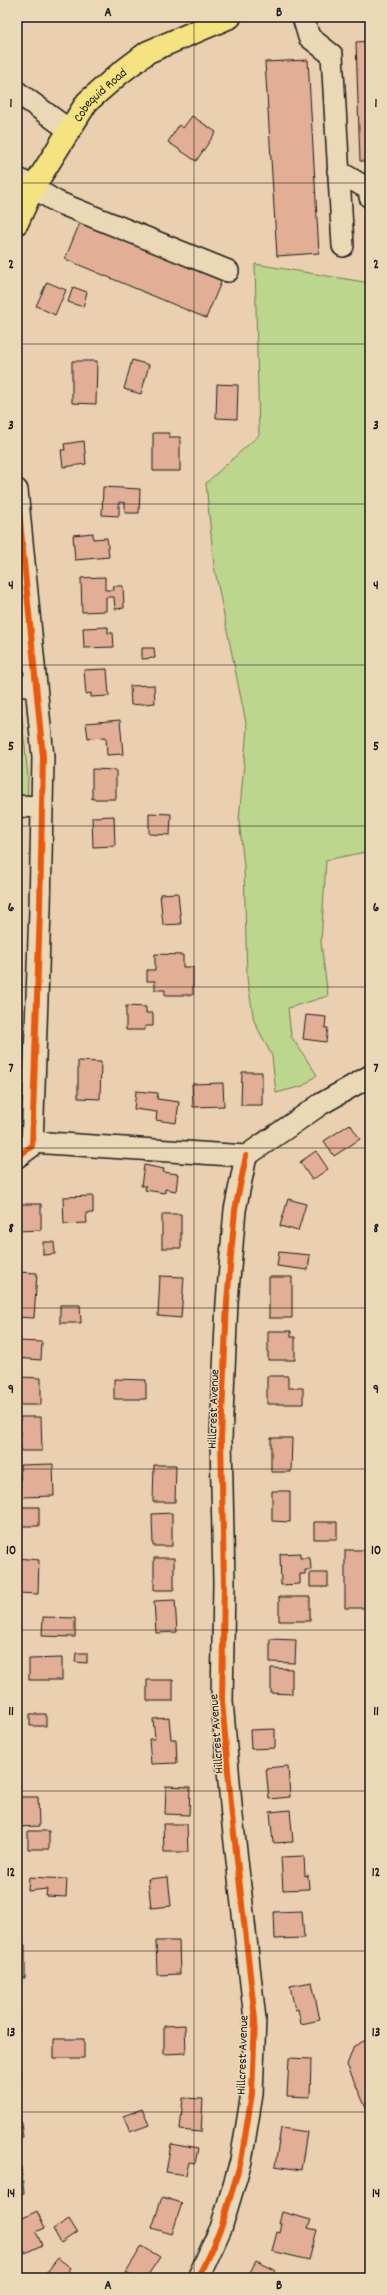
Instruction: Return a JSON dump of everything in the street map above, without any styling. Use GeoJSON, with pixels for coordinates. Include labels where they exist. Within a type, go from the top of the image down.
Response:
{"type":"FeatureCollection","features":[{"type":"Feature","properties":{"kind":"main road","name":"Cobequid Road"},"geometry":{"type":"LineString","coordinates":[[17,222],[25,183],[69,130],[88,102],[118,74],[148,52],[230,17]]}},
{"type":"Feature","properties":{"kind":"street"},"geometry":{"type":"LineString","coordinates":[[303,17],[309,37],[332,55],[342,246]]}},
{"type":"Feature","properties":{"kind":"street"},"geometry":{"type":"LineString","coordinates":[[17,92],[69,130]]}},
{"type":"Feature","properties":{"kind":"street"},"geometry":{"type":"LineString","coordinates":[[338,171],[370,190],[370,197]]}},
{"type":"Feature","properties":{"kind":"street"},"geometry":{"type":"LineString","coordinates":[[25,183],[57,202],[228,271]]}},
{"type":"Feature","properties":{"kind":"street"},"geometry":{"type":"LineString","coordinates":[[17,490],[27,685],[43,757],[32,1146],[17,1157]]}},
{"type":"Feature","properties":{"kind":"street"},"geometry":{"type":"LineString","coordinates":[[17,806],[42,807]]}},
{"type":"Feature","properties":{"kind":"street"},"geometry":{"type":"LineString","coordinates":[[32,1142],[246,1156],[321,1104],[370,1076]]}},
{"type":"Feature","properties":{"kind":"street","name":"Hillcrest Avenue"},"geometry":{"type":"LineString","coordinates":[[198,2278],[221,2228],[241,2161],[252,2094],[255,2026],[245,1917],[232,1816],[222,1701],[224,1583],[221,1431],[227,1302],[235,1210],[246,1156]]}},
{"type":"Feature","properties":{"kind":"green space"},"geometry":{"type":"Polygon","coordinates":[[[255,264],[370,283],[370,851],[326,860],[321,943],[328,996],[288,1008],[291,1036],[317,1075],[303,1086],[276,1093],[272,1056],[254,1021],[247,978],[244,866],[239,820],[247,728],[214,566],[206,483],[259,435],[255,264]]]}},
{"type":"Feature","properties":{"kind":"green space"},"geometry":{"type":"Polygon","coordinates":[[[17,669],[28,776],[27,811],[17,811],[17,669]]]}},
{"type":"Feature","properties":{"kind":"building"},"geometry":{"type":"Polygon","coordinates":[[[370,41],[370,161],[360,161],[356,42],[370,41]]]}},
{"type":"Feature","properties":{"kind":"building"},"geometry":{"type":"Polygon","coordinates":[[[308,60],[319,253],[277,256],[265,62],[308,60]]]}},
{"type":"Feature","properties":{"kind":"building"},"geometry":{"type":"Polygon","coordinates":[[[192,116],[216,132],[196,161],[168,142],[179,125],[183,128],[192,116]]]}},
{"type":"Feature","properties":{"kind":"building"},"geometry":{"type":"Polygon","coordinates":[[[81,220],[222,280],[206,318],[65,259],[81,220]]]}},
{"type":"Feature","properties":{"kind":"building"},"geometry":{"type":"Polygon","coordinates":[[[47,282],[66,290],[55,315],[36,306],[47,282]]]}},
{"type":"Feature","properties":{"kind":"building"},"geometry":{"type":"Polygon","coordinates":[[[73,287],[87,292],[83,307],[68,302],[73,287]]]}},
{"type":"Feature","properties":{"kind":"building"},"geometry":{"type":"Polygon","coordinates":[[[132,360],[149,365],[141,394],[124,389],[132,360]]]}},
{"type":"Feature","properties":{"kind":"building"},"geometry":{"type":"Polygon","coordinates":[[[72,361],[97,361],[96,404],[72,403],[72,361]]]}},
{"type":"Feature","properties":{"kind":"building"},"geometry":{"type":"Polygon","coordinates":[[[217,384],[238,385],[237,419],[216,418],[217,384]]]}},
{"type":"Feature","properties":{"kind":"building"},"geometry":{"type":"Polygon","coordinates":[[[153,433],[169,433],[169,437],[180,437],[180,471],[153,471],[153,433]]]}},
{"type":"Feature","properties":{"kind":"building"},"geometry":{"type":"Polygon","coordinates":[[[84,441],[86,464],[63,467],[61,450],[65,450],[64,444],[84,441]]]}},
{"type":"Feature","properties":{"kind":"building"},"geometry":{"type":"Polygon","coordinates":[[[103,487],[140,489],[139,513],[125,513],[125,503],[119,502],[119,516],[102,515],[103,487]]]}},
{"type":"Feature","properties":{"kind":"building"},"geometry":{"type":"Polygon","coordinates":[[[93,533],[93,539],[107,538],[109,557],[75,560],[73,535],[93,533]]]}},
{"type":"Feature","properties":{"kind":"building"},"geometry":{"type":"Polygon","coordinates":[[[105,577],[105,590],[114,590],[113,586],[123,586],[124,608],[115,609],[114,597],[106,597],[106,611],[82,612],[81,578],[105,577]]]}},
{"type":"Feature","properties":{"kind":"building"},"geometry":{"type":"Polygon","coordinates":[[[108,627],[108,633],[113,633],[114,647],[84,648],[83,628],[108,627]]]}},
{"type":"Feature","properties":{"kind":"building"},"geometry":{"type":"Polygon","coordinates":[[[142,648],[154,648],[155,658],[142,659],[142,648]]]}},
{"type":"Feature","properties":{"kind":"building"},"geometry":{"type":"Polygon","coordinates":[[[107,669],[109,696],[91,697],[91,693],[86,694],[84,670],[107,669]]]}},
{"type":"Feature","properties":{"kind":"building"},"geometry":{"type":"Polygon","coordinates":[[[154,685],[155,703],[131,705],[130,686],[154,685]]]}},
{"type":"Feature","properties":{"kind":"building"},"geometry":{"type":"Polygon","coordinates":[[[120,720],[123,754],[107,755],[106,737],[88,738],[86,723],[120,720]]]}},
{"type":"Feature","properties":{"kind":"building"},"geometry":{"type":"Polygon","coordinates":[[[92,769],[116,770],[116,799],[92,799],[92,769]]]}},
{"type":"Feature","properties":{"kind":"building"},"geometry":{"type":"Polygon","coordinates":[[[149,813],[171,814],[170,835],[149,834],[149,813]]]}},
{"type":"Feature","properties":{"kind":"building"},"geometry":{"type":"Polygon","coordinates":[[[114,816],[115,846],[93,847],[92,817],[114,816]]]}},
{"type":"Feature","properties":{"kind":"building"},"geometry":{"type":"Polygon","coordinates":[[[178,893],[181,924],[163,925],[160,894],[178,893]]]}},
{"type":"Feature","properties":{"kind":"building"},"geometry":{"type":"Polygon","coordinates":[[[155,954],[183,955],[183,967],[193,967],[193,995],[165,995],[165,990],[155,990],[155,981],[147,981],[147,970],[155,970],[155,954]]]}},
{"type":"Feature","properties":{"kind":"building"},"geometry":{"type":"Polygon","coordinates":[[[126,1006],[146,1007],[146,1013],[153,1013],[153,1026],[145,1026],[145,1030],[126,1030],[126,1006]]]}},
{"type":"Feature","properties":{"kind":"building"},"geometry":{"type":"Polygon","coordinates":[[[306,1015],[326,1017],[325,1028],[328,1028],[326,1042],[303,1039],[306,1015]]]}},
{"type":"Feature","properties":{"kind":"building"},"geometry":{"type":"Polygon","coordinates":[[[78,1061],[101,1062],[100,1099],[78,1098],[78,1061]]]}},
{"type":"Feature","properties":{"kind":"building"},"geometry":{"type":"Polygon","coordinates":[[[242,1072],[262,1072],[262,1105],[241,1105],[242,1072]]]}},
{"type":"Feature","properties":{"kind":"building"},"geometry":{"type":"Polygon","coordinates":[[[223,1083],[224,1106],[193,1107],[192,1084],[223,1083]]]}},
{"type":"Feature","properties":{"kind":"building"},"geometry":{"type":"Polygon","coordinates":[[[136,1091],[158,1093],[157,1099],[179,1102],[176,1123],[156,1120],[157,1112],[134,1109],[136,1091]]]}},
{"type":"Feature","properties":{"kind":"building"},"geometry":{"type":"Polygon","coordinates":[[[350,1124],[360,1139],[334,1156],[324,1141],[350,1124]]]}},
{"type":"Feature","properties":{"kind":"building"},"geometry":{"type":"Polygon","coordinates":[[[316,1151],[328,1169],[312,1180],[300,1162],[316,1151]]]}},
{"type":"Feature","properties":{"kind":"building"},"geometry":{"type":"Polygon","coordinates":[[[144,1165],[164,1169],[163,1172],[178,1174],[176,1191],[165,1189],[165,1193],[145,1190],[146,1186],[141,1186],[144,1165]]]}},
{"type":"Feature","properties":{"kind":"building"},"geometry":{"type":"Polygon","coordinates":[[[93,1196],[93,1213],[86,1213],[87,1223],[64,1224],[63,1197],[93,1196]]]}},
{"type":"Feature","properties":{"kind":"building"},"geometry":{"type":"Polygon","coordinates":[[[288,1199],[306,1204],[298,1231],[280,1226],[288,1199]]]}},
{"type":"Feature","properties":{"kind":"building"},"geometry":{"type":"Polygon","coordinates":[[[17,1204],[41,1204],[41,1230],[17,1231],[17,1204]]]}},
{"type":"Feature","properties":{"kind":"building"},"geometry":{"type":"Polygon","coordinates":[[[162,1214],[181,1214],[181,1248],[162,1248],[162,1214]]]}},
{"type":"Feature","properties":{"kind":"building"},"geometry":{"type":"Polygon","coordinates":[[[43,1242],[54,1242],[55,1254],[43,1255],[43,1242]]]}},
{"type":"Feature","properties":{"kind":"building"},"geometry":{"type":"Polygon","coordinates":[[[279,1252],[310,1255],[308,1270],[277,1266],[279,1252]]]}},
{"type":"Feature","properties":{"kind":"building"},"geometry":{"type":"Polygon","coordinates":[[[17,1272],[37,1273],[34,1318],[17,1317],[17,1272]]]}},
{"type":"Feature","properties":{"kind":"building"},"geometry":{"type":"Polygon","coordinates":[[[160,1276],[184,1277],[181,1318],[158,1316],[160,1276]]]}},
{"type":"Feature","properties":{"kind":"building"},"geometry":{"type":"Polygon","coordinates":[[[269,1277],[292,1277],[292,1318],[269,1318],[269,1277]]]}},
{"type":"Feature","properties":{"kind":"building"},"geometry":{"type":"Polygon","coordinates":[[[60,1305],[80,1305],[81,1323],[60,1323],[60,1305]]]}},
{"type":"Feature","properties":{"kind":"building"},"geometry":{"type":"Polygon","coordinates":[[[268,1331],[291,1331],[291,1337],[295,1337],[295,1360],[268,1360],[268,1331]]]}},
{"type":"Feature","properties":{"kind":"building"},"geometry":{"type":"Polygon","coordinates":[[[17,1341],[42,1342],[41,1360],[17,1358],[17,1341]]]}},
{"type":"Feature","properties":{"kind":"building"},"geometry":{"type":"Polygon","coordinates":[[[267,1376],[288,1376],[288,1388],[303,1388],[303,1404],[267,1404],[267,1376]]]}},
{"type":"Feature","properties":{"kind":"building"},"geometry":{"type":"Polygon","coordinates":[[[20,1377],[41,1378],[41,1405],[20,1405],[20,1377]]]}},
{"type":"Feature","properties":{"kind":"building"},"geometry":{"type":"Polygon","coordinates":[[[114,1379],[146,1380],[146,1399],[114,1399],[114,1379]]]}},
{"type":"Feature","properties":{"kind":"building"},"geometry":{"type":"Polygon","coordinates":[[[20,1417],[41,1417],[42,1451],[21,1451],[20,1417]]]}},
{"type":"Feature","properties":{"kind":"building"},"geometry":{"type":"Polygon","coordinates":[[[271,1438],[292,1438],[291,1472],[271,1472],[271,1438]]]}},
{"type":"Feature","properties":{"kind":"building"},"geometry":{"type":"Polygon","coordinates":[[[53,1464],[54,1496],[21,1497],[20,1465],[53,1464]]]}},
{"type":"Feature","properties":{"kind":"building"},"geometry":{"type":"Polygon","coordinates":[[[154,1465],[176,1465],[175,1502],[153,1502],[154,1465]]]}},
{"type":"Feature","properties":{"kind":"building"},"geometry":{"type":"Polygon","coordinates":[[[272,1491],[290,1491],[290,1522],[272,1521],[272,1491]]]}},
{"type":"Feature","properties":{"kind":"building"},"geometry":{"type":"Polygon","coordinates":[[[21,1507],[39,1507],[39,1526],[21,1526],[21,1507]]]}},
{"type":"Feature","properties":{"kind":"building"},"geometry":{"type":"Polygon","coordinates":[[[172,1513],[172,1546],[153,1546],[152,1514],[172,1513]]]}},
{"type":"Feature","properties":{"kind":"building"},"geometry":{"type":"Polygon","coordinates":[[[314,1522],[337,1522],[337,1539],[314,1539],[314,1522]]]}},
{"type":"Feature","properties":{"kind":"building"},"geometry":{"type":"Polygon","coordinates":[[[345,1550],[370,1550],[370,1608],[345,1608],[345,1550]]]}},
{"type":"Feature","properties":{"kind":"building"},"geometry":{"type":"Polygon","coordinates":[[[300,1553],[300,1558],[310,1558],[311,1570],[305,1570],[305,1574],[300,1574],[300,1584],[281,1585],[280,1554],[300,1553]]]}},
{"type":"Feature","properties":{"kind":"building"},"geometry":{"type":"Polygon","coordinates":[[[17,1558],[39,1560],[38,1594],[17,1593],[17,1558]]]}},
{"type":"Feature","properties":{"kind":"building"},"geometry":{"type":"Polygon","coordinates":[[[154,1558],[174,1558],[174,1590],[154,1590],[154,1558]]]}},
{"type":"Feature","properties":{"kind":"building"},"geometry":{"type":"Polygon","coordinates":[[[310,1573],[328,1573],[328,1587],[310,1587],[310,1573]]]}},
{"type":"Feature","properties":{"kind":"building"},"geometry":{"type":"Polygon","coordinates":[[[279,1597],[310,1597],[310,1621],[279,1621],[279,1597]]]}},
{"type":"Feature","properties":{"kind":"building"},"geometry":{"type":"Polygon","coordinates":[[[175,1600],[177,1632],[156,1633],[154,1601],[175,1600]]]}},
{"type":"Feature","properties":{"kind":"building"},"geometry":{"type":"Polygon","coordinates":[[[43,1617],[75,1618],[75,1637],[42,1636],[43,1617]]]}},
{"type":"Feature","properties":{"kind":"building"},"geometry":{"type":"Polygon","coordinates":[[[270,1639],[296,1640],[295,1663],[270,1662],[270,1639]]]}},
{"type":"Feature","properties":{"kind":"building"},"geometry":{"type":"Polygon","coordinates":[[[76,1653],[87,1653],[87,1663],[75,1662],[76,1653]]]}},
{"type":"Feature","properties":{"kind":"building"},"geometry":{"type":"Polygon","coordinates":[[[62,1658],[62,1680],[29,1680],[29,1659],[62,1658]]]}},
{"type":"Feature","properties":{"kind":"building"},"geometry":{"type":"Polygon","coordinates":[[[271,1668],[292,1669],[292,1694],[271,1693],[271,1668]]]}},
{"type":"Feature","properties":{"kind":"building"},"geometry":{"type":"Polygon","coordinates":[[[147,1680],[173,1680],[173,1701],[147,1701],[147,1680]]]}},
{"type":"Feature","properties":{"kind":"building"},"geometry":{"type":"Polygon","coordinates":[[[30,1714],[46,1714],[46,1726],[30,1726],[30,1714]]]}},
{"type":"Feature","properties":{"kind":"building"},"geometry":{"type":"Polygon","coordinates":[[[169,1718],[171,1739],[176,1739],[177,1763],[151,1764],[149,1739],[155,1739],[153,1719],[169,1718]]]}},
{"type":"Feature","properties":{"kind":"building"},"geometry":{"type":"Polygon","coordinates":[[[18,1722],[18,1743],[17,1743],[18,1722]]]}},
{"type":"Feature","properties":{"kind":"building"},"geometry":{"type":"Polygon","coordinates":[[[275,1729],[275,1748],[251,1749],[250,1730],[275,1729]]]}},
{"type":"Feature","properties":{"kind":"building"},"geometry":{"type":"Polygon","coordinates":[[[288,1766],[290,1797],[269,1799],[266,1768],[288,1766]]]}},
{"type":"Feature","properties":{"kind":"building"},"geometry":{"type":"Polygon","coordinates":[[[166,1786],[190,1787],[189,1815],[165,1814],[166,1786]]]}},
{"type":"Feature","properties":{"kind":"building"},"geometry":{"type":"Polygon","coordinates":[[[17,1797],[38,1797],[39,1826],[17,1827],[17,1797]]]}},
{"type":"Feature","properties":{"kind":"building"},"geometry":{"type":"Polygon","coordinates":[[[290,1810],[293,1842],[273,1843],[270,1812],[290,1810]]]}},
{"type":"Feature","properties":{"kind":"building"},"geometry":{"type":"Polygon","coordinates":[[[163,1824],[187,1824],[188,1852],[164,1852],[163,1824]]]}},
{"type":"Feature","properties":{"kind":"building"},"geometry":{"type":"Polygon","coordinates":[[[28,1831],[49,1831],[49,1849],[28,1849],[28,1831]]]}},
{"type":"Feature","properties":{"kind":"building"},"geometry":{"type":"Polygon","coordinates":[[[304,1856],[305,1876],[308,1875],[309,1889],[283,1890],[281,1857],[304,1856]]]}},
{"type":"Feature","properties":{"kind":"building"},"geometry":{"type":"Polygon","coordinates":[[[29,1877],[67,1879],[66,1897],[46,1896],[47,1889],[28,1891],[29,1877]]]}},
{"type":"Feature","properties":{"kind":"building"},"geometry":{"type":"Polygon","coordinates":[[[168,1877],[171,1906],[151,1908],[148,1879],[168,1877]]]}},
{"type":"Feature","properties":{"kind":"building"},"geometry":{"type":"Polygon","coordinates":[[[302,1911],[304,1938],[275,1939],[274,1912],[302,1911]]]}},
{"type":"Feature","properties":{"kind":"building"},"geometry":{"type":"Polygon","coordinates":[[[156,1941],[179,1941],[180,1974],[157,1975],[156,1941]]]}},
{"type":"Feature","properties":{"kind":"building"},"geometry":{"type":"Polygon","coordinates":[[[17,1945],[25,1945],[25,1978],[17,1978],[17,1945]]]}},
{"type":"Feature","properties":{"kind":"building"},"geometry":{"type":"Polygon","coordinates":[[[312,1982],[320,2020],[301,2024],[298,2009],[295,2010],[290,1986],[312,1982]]]}},
{"type":"Feature","properties":{"kind":"building"},"geometry":{"type":"Polygon","coordinates":[[[17,2003],[19,2003],[19,2030],[17,2030],[17,2003]]]}},
{"type":"Feature","properties":{"kind":"building"},"geometry":{"type":"Polygon","coordinates":[[[185,2025],[186,2053],[164,2054],[164,2026],[185,2025]]]}},
{"type":"Feature","properties":{"kind":"building"},"geometry":{"type":"Polygon","coordinates":[[[370,2038],[370,2117],[347,2065],[354,2046],[370,2038]]]}},
{"type":"Feature","properties":{"kind":"building"},"geometry":{"type":"Polygon","coordinates":[[[54,2039],[84,2039],[84,2058],[54,2058],[54,2039]]]}},
{"type":"Feature","properties":{"kind":"building"},"geometry":{"type":"Polygon","coordinates":[[[289,2058],[311,2059],[310,2097],[287,2096],[289,2058]]]}},
{"type":"Feature","properties":{"kind":"building"},"geometry":{"type":"Polygon","coordinates":[[[17,2071],[21,2071],[20,2099],[17,2099],[17,2071]]]}},
{"type":"Feature","properties":{"kind":"building"},"geometry":{"type":"Polygon","coordinates":[[[183,2098],[203,2099],[201,2132],[180,2130],[183,2098]]]}},
{"type":"Feature","properties":{"kind":"building"},"geometry":{"type":"Polygon","coordinates":[[[142,2109],[149,2125],[130,2132],[123,2116],[142,2109]]]}},
{"type":"Feature","properties":{"kind":"building"},"geometry":{"type":"Polygon","coordinates":[[[17,2110],[19,2110],[23,2137],[17,2138],[17,2110]]]}},
{"type":"Feature","properties":{"kind":"building"},"geometry":{"type":"Polygon","coordinates":[[[281,2128],[307,2132],[301,2170],[275,2166],[281,2128]]]}},
{"type":"Feature","properties":{"kind":"building"},"geometry":{"type":"Polygon","coordinates":[[[171,2144],[198,2149],[195,2163],[189,2162],[186,2175],[166,2172],[171,2144]]]}},
{"type":"Feature","properties":{"kind":"building"},"geometry":{"type":"Polygon","coordinates":[[[17,2167],[21,2167],[24,2193],[17,2194],[17,2167]]]}},
{"type":"Feature","properties":{"kind":"building"},"geometry":{"type":"Polygon","coordinates":[[[162,2197],[182,2203],[172,2234],[152,2228],[162,2197]]]}},
{"type":"Feature","properties":{"kind":"building"},"geometry":{"type":"Polygon","coordinates":[[[37,2211],[45,2228],[36,2232],[42,2245],[25,2253],[17,2237],[17,2221],[37,2211]]]}},
{"type":"Feature","properties":{"kind":"building"},"geometry":{"type":"Polygon","coordinates":[[[282,2212],[311,2220],[308,2228],[317,2230],[309,2260],[272,2251],[277,2232],[280,2233],[282,2224],[279,2224],[282,2212]]]}},
{"type":"Feature","properties":{"kind":"building"},"geometry":{"type":"Polygon","coordinates":[[[69,2219],[77,2232],[61,2243],[53,2229],[69,2219]]]}},
{"type":"Feature","properties":{"kind":"building"},"geometry":{"type":"Polygon","coordinates":[[[142,2246],[160,2257],[146,2278],[136,2278],[126,2272],[142,2246]]]}},
{"type":"Feature","properties":{"kind":"building"},"geometry":{"type":"Polygon","coordinates":[[[58,2258],[71,2268],[68,2273],[74,2278],[44,2276],[58,2258]]]}},
{"type":"Feature","properties":{"kind":"building"},"geometry":{"type":"Polygon","coordinates":[[[256,2261],[275,2270],[271,2278],[247,2278],[256,2261]]]}},
{"type":"Feature","properties":{"kind":"cycle path"},"geometry":{"type":"LineString","coordinates":[[17,490],[43,757],[40,909],[32,1146],[17,1157]]}},
{"type":"Feature","properties":{"kind":"cycle path"},"geometry":{"type":"LineString","coordinates":[[198,2278],[221,2228],[241,2161],[252,2094],[255,2019],[232,1816],[222,1701],[224,1583],[221,1438],[227,1302],[235,1210],[246,1156]]}}]}
